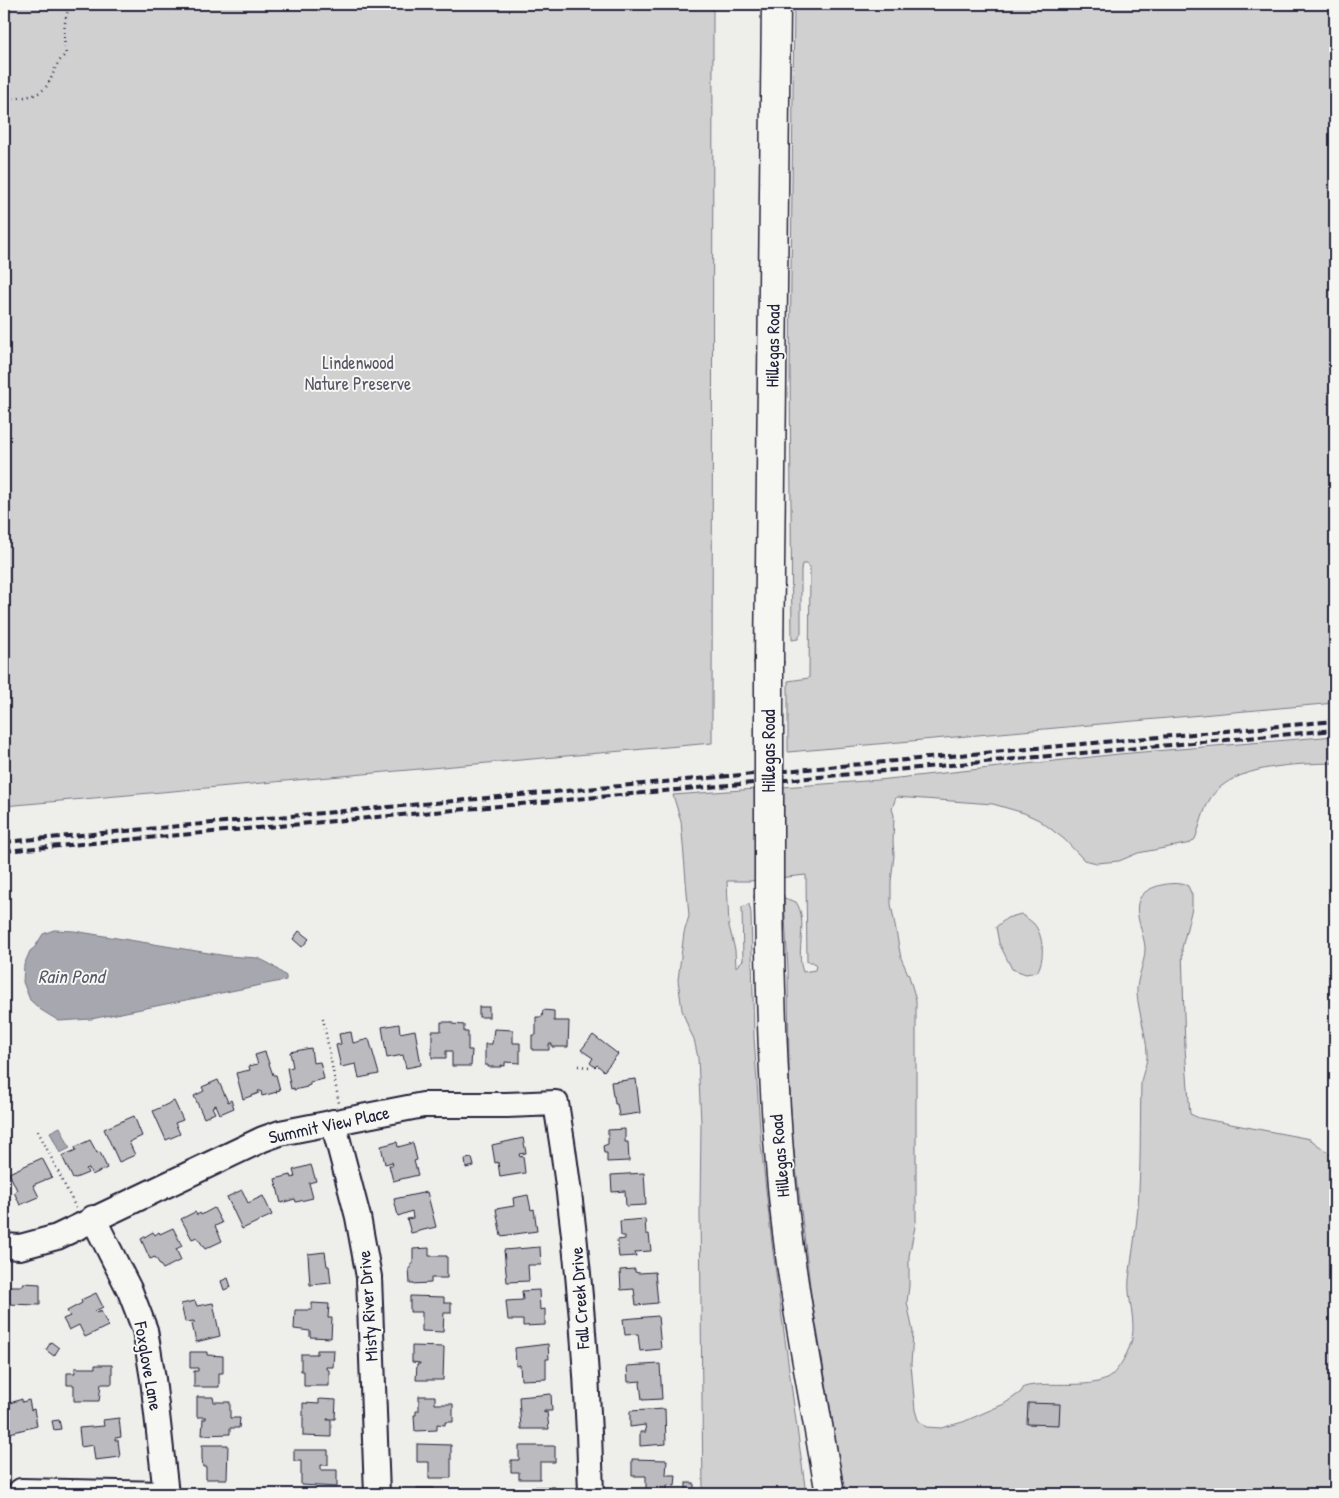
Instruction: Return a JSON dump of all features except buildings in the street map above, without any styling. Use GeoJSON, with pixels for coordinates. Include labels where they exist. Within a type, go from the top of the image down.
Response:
{"type":"FeatureCollection","features":[{"type":"Feature","properties":{"kind":"main road","name":"Hillegas Road"},"geometry":{"type":"LineString","coordinates":[[776,4],[769,661],[771,1008],[777,1130],[791,1262],[830,1494]]}},
{"type":"Feature","properties":{"kind":"street","name":"Summit View Place"},"geometry":{"type":"LineString","coordinates":[[4,1246],[20,1246],[57,1237],[85,1216],[262,1139],[336,1113],[423,1105],[507,1106],[556,1103]]}},
{"type":"Feature","properties":{"kind":"street","name":"Fall Creek Drive"},"geometry":{"type":"LineString","coordinates":[[556,1103],[577,1252],[590,1441],[591,1494]]}},
{"type":"Feature","properties":{"kind":"street","name":"Misty River Drive"},"geometry":{"type":"LineString","coordinates":[[336,1113],[360,1222],[369,1276],[377,1494]]}},
{"type":"Feature","properties":{"kind":"street","name":"Foxglove Lane"},"geometry":{"type":"LineString","coordinates":[[85,1216],[130,1291],[144,1330],[152,1373],[166,1494]]}},
{"type":"Feature","properties":{"kind":"street"},"geometry":{"type":"LineString","coordinates":[[21,1491],[166,1494]]}},
{"type":"Feature","properties":{"kind":"path"},"geometry":{"type":"LineString","coordinates":[[4,100],[16,97],[24,98],[47,86],[56,63],[66,54],[63,37],[67,12],[71,4]]}},
{"type":"Feature","properties":{"kind":"path"},"geometry":{"type":"LineString","coordinates":[[323,1018],[336,1113]]}},
{"type":"Feature","properties":{"kind":"path"},"geometry":{"type":"LineString","coordinates":[[578,1066],[590,1067],[592,1065]]}},
{"type":"Feature","properties":{"kind":"path"},"geometry":{"type":"LineString","coordinates":[[38,1131],[74,1201],[85,1216]]}},
{"type":"Feature","properties":{"kind":"green space","name":"Lindenwood Nature Preserve"},"geometry":{"type":"Polygon","coordinates":[[[4,4],[713,4],[712,743],[4,806],[4,4]]]}},
{"type":"Feature","properties":{"kind":"green space"},"geometry":{"type":"Polygon","coordinates":[[[794,4],[1335,4],[1335,703],[788,752],[788,681],[809,678],[810,567],[802,564],[801,633],[798,639],[792,640],[790,371],[794,4]]]}},
{"type":"Feature","properties":{"kind":"green space"},"geometry":{"type":"Polygon","coordinates":[[[1335,736],[1335,763],[1267,768],[1249,772],[1233,779],[1220,787],[1210,799],[1195,839],[1191,843],[1138,853],[1119,861],[1097,863],[1084,860],[1064,839],[1039,820],[1024,813],[993,804],[896,797],[892,809],[894,815],[894,855],[891,904],[901,958],[916,1000],[916,1222],[909,1256],[907,1302],[913,1332],[911,1364],[915,1410],[918,1420],[926,1427],[941,1428],[963,1422],[1004,1404],[1021,1392],[1024,1387],[1046,1384],[1095,1383],[1105,1380],[1112,1375],[1127,1353],[1133,1331],[1129,1279],[1139,1192],[1141,1083],[1147,1057],[1137,994],[1145,949],[1137,910],[1140,898],[1149,890],[1162,885],[1183,884],[1188,886],[1192,895],[1192,908],[1182,948],[1185,1048],[1190,1114],[1199,1118],[1310,1139],[1335,1158],[1335,1494],[845,1494],[811,1294],[792,1134],[788,970],[784,898],[796,902],[800,910],[802,927],[800,955],[803,972],[815,970],[816,965],[813,962],[807,962],[806,875],[750,881],[727,881],[729,926],[735,950],[736,967],[743,960],[742,907],[749,904],[751,913],[754,1037],[761,1144],[772,1244],[806,1494],[703,1494],[701,1123],[698,1058],[694,1039],[682,1010],[678,980],[684,933],[689,916],[681,821],[673,795],[879,780],[1119,754],[1335,736]]]}},
{"type":"Feature","properties":{"kind":"green space"},"geometry":{"type":"Polygon","coordinates":[[[1021,914],[1037,929],[1042,948],[1040,967],[1037,972],[1026,974],[1012,969],[999,943],[996,927],[1007,918],[1021,914]]]}},
{"type":"Feature","properties":{"kind":"water","name":"Rain Pond"},"geometry":{"type":"Polygon","coordinates":[[[54,930],[74,931],[227,956],[258,958],[286,976],[286,980],[91,1019],[59,1021],[41,1010],[30,1000],[23,982],[24,965],[30,951],[35,947],[43,934],[54,930]]]}},
{"type":"Feature","properties":{"kind":"water"},"geometry":{"type":"Polygon","coordinates":[[[60,1127],[70,1148],[60,1153],[50,1132],[60,1127]]]}},
{"type":"Feature","properties":{"kind":"railway"},"geometry":{"type":"LineString","coordinates":[[4,842],[1335,721]]}},
{"type":"Feature","properties":{"kind":"railway"},"geometry":{"type":"LineString","coordinates":[[4,851],[1335,730]]}}]}
